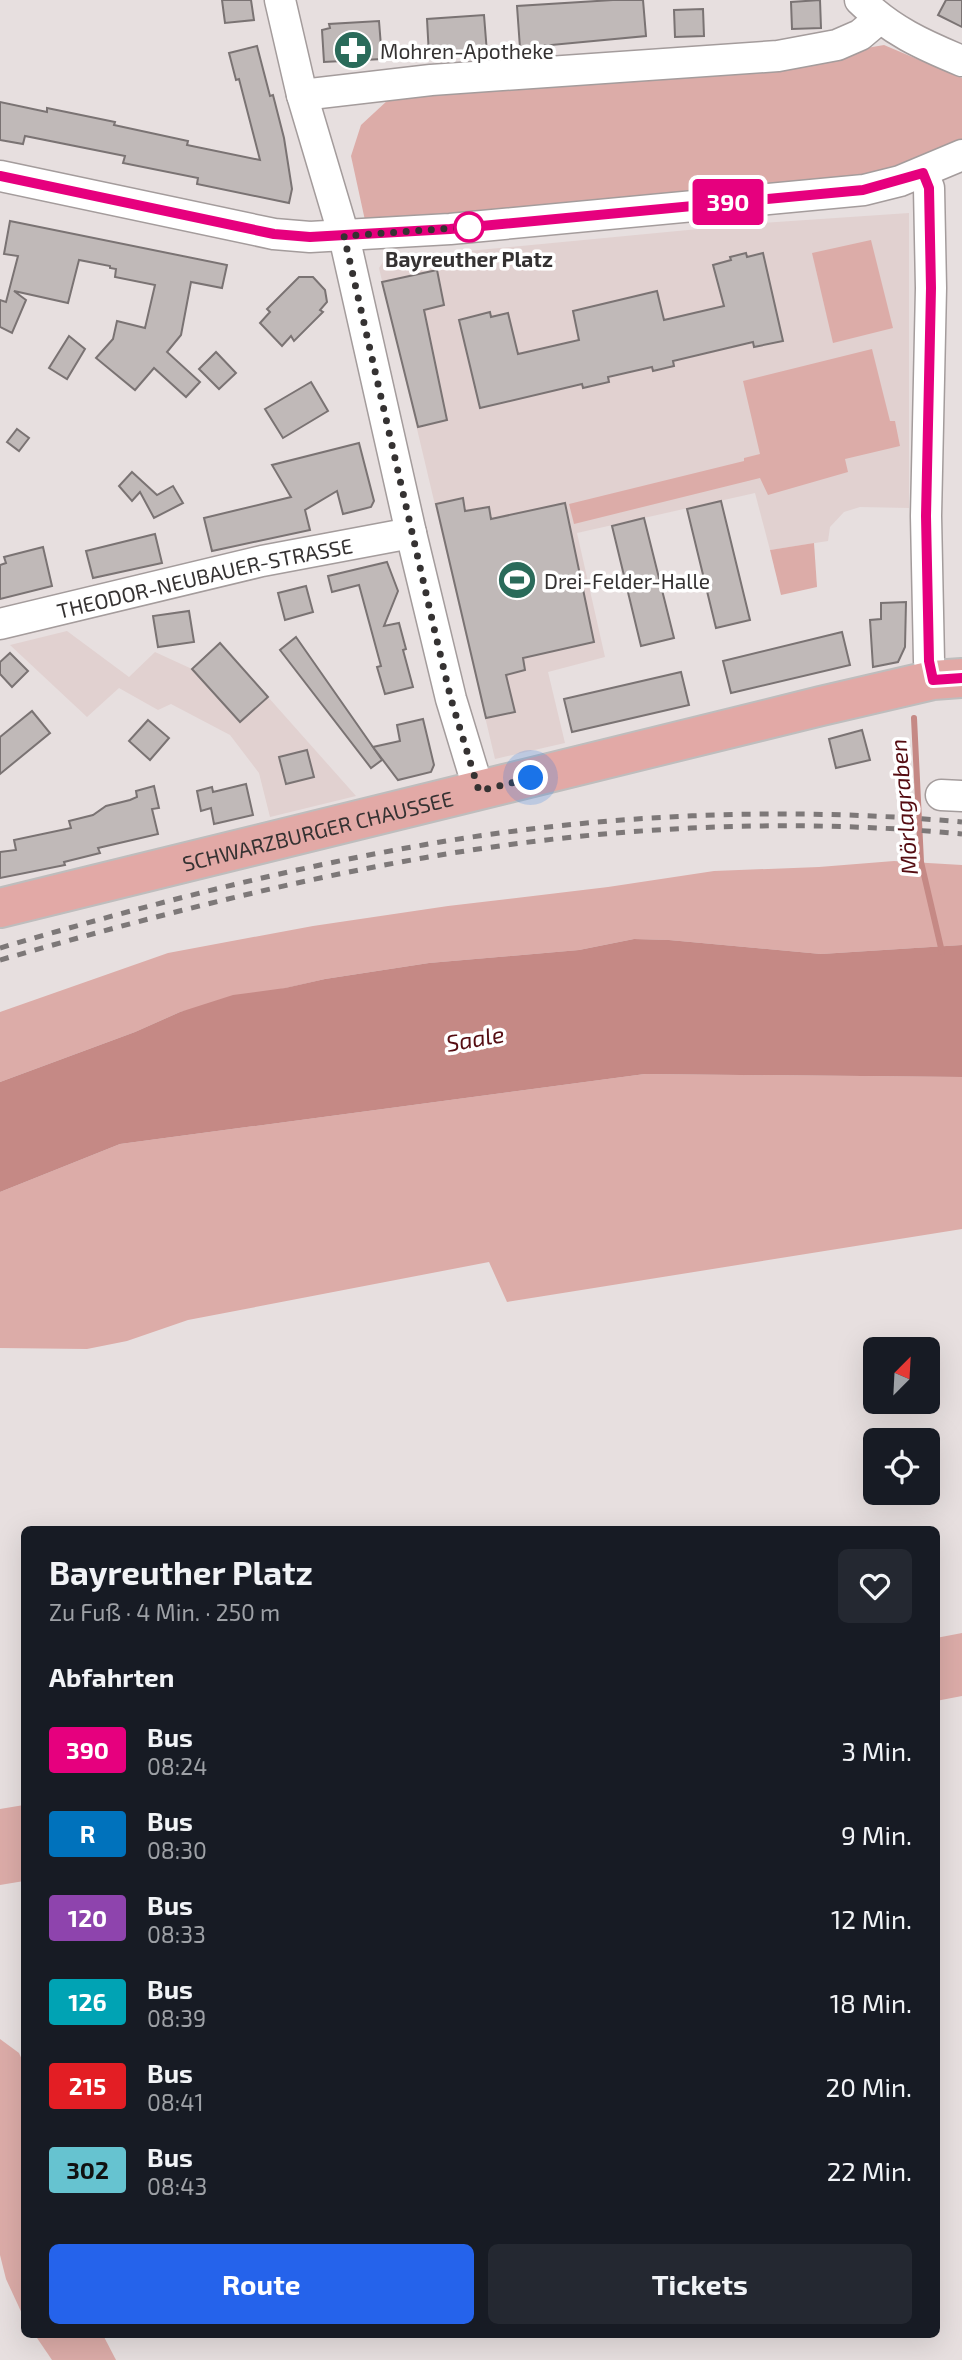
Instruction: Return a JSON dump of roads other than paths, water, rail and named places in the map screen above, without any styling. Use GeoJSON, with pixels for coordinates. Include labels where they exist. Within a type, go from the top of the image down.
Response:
{"type":"FeatureCollection","features":[{"type":"Feature","properties":{"kind":"main road","name":"SCHWARZBURGER CHAUSSEE"},"geometry":{"type":"LineString","coordinates":[[0,908],[948,679]]}},
{"type":"Feature","properties":{"kind":"street"},"geometry":{"type":"LineString","coordinates":[[280,0],[302,95],[344,236],[451,699],[479,791]]}},
{"type":"Feature","properties":{"kind":"street"},"geometry":{"type":"LineString","coordinates":[[302,95],[431,80],[778,56],[837,45],[860,35],[870,10],[923,44],[962,61]]}},
{"type":"Feature","properties":{"kind":"street"},"geometry":{"type":"LineString","coordinates":[[0,176],[274,234],[310,237],[450,229],[863,190],[923,173],[962,155]]}},
{"type":"Feature","properties":{"kind":"street"},"geometry":{"type":"LineString","coordinates":[[923,173],[929,188],[931,288],[926,516],[929,661],[948,679]]}},
{"type":"Feature","properties":{"kind":"street","name":"THEODOR-NEUBAUER-STRASSE"},"geometry":{"type":"LineString","coordinates":[[0,624],[262,561],[411,533]]}},
{"type":"Feature","properties":{"kind":"water","name":"Saale"},"geometry":{"type":"Polygon","coordinates":[[[634,939],[821,954],[962,945],[962,1077],[645,1074],[120,1144],[0,1192],[0,1082],[135,1032],[180,1012],[233,995],[429,963],[579,950],[634,939]]]}},
{"type":"Feature","properties":{"kind":"waterway","name":"Mörlagraben"},"geometry":{"type":"LineString","coordinates":[[914,718],[921,862],[942,952]]}},
{"type":"Feature","properties":{"kind":"railway"},"geometry":{"type":"LineString","coordinates":[[0,948],[157,904],[263,878],[369,855],[489,834],[624,820],[760,814],[827,814],[962,822]]}},
{"type":"Feature","properties":{"kind":"railway"},"geometry":{"type":"LineString","coordinates":[[0,960],[263,891],[369,868],[489,847],[624,832],[760,826],[827,826],[962,834]]}},
{"type":"Feature","properties":{"kind":"place","name":"Mohren-Apotheke"},"geometry":{"type":"Point","coordinates":[353,50]}},
{"type":"Feature","properties":{"kind":"place","name":"Bayreuther Platz"},"geometry":{"type":"Point","coordinates":[469,227]}},
{"type":"Feature","properties":{"kind":"place","name":"Drei-Felder-Halle"},"geometry":{"type":"Point","coordinates":[517,580]}}]}
